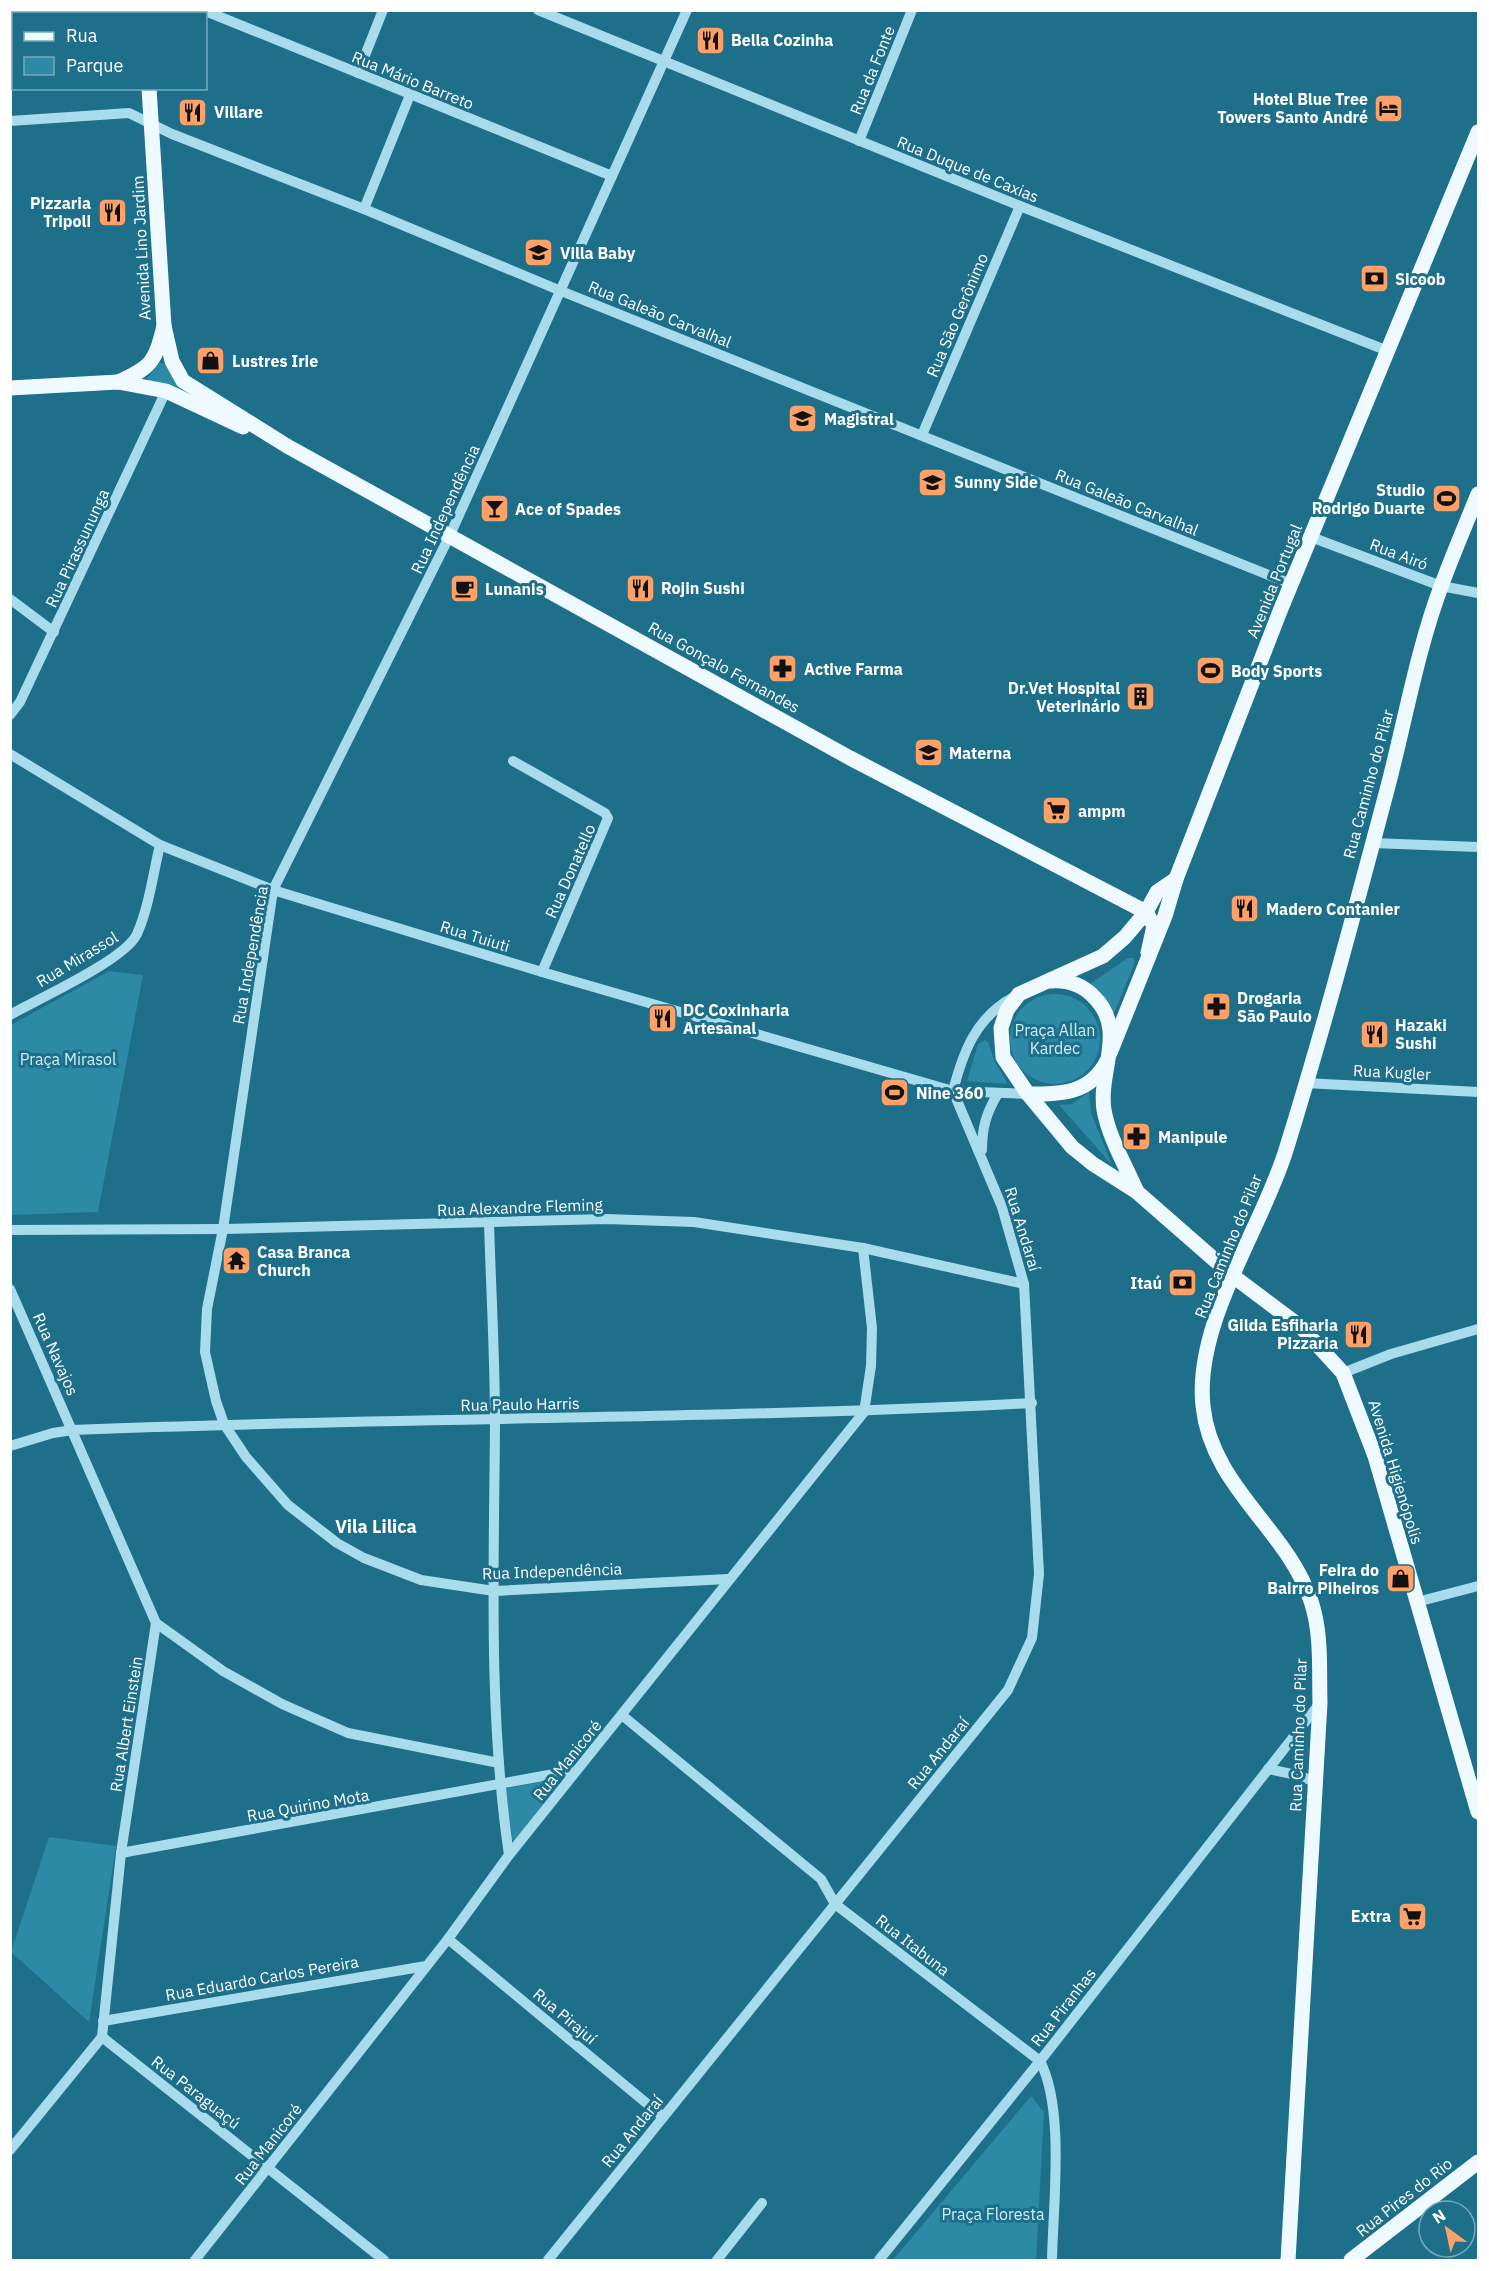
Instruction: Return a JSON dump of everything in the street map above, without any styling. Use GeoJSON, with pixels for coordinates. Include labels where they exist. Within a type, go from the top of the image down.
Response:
{"type":"FeatureCollection","features":[{"type":"Feature","properties":{"kind":"main road","name":"Avenida Lino Jardim"},"geometry":{"type":"LineString","coordinates":[[118,382],[141,372],[152,362],[159,350],[164,326],[149,90]]}},
{"type":"Feature","properties":{"kind":"main road","name":"Avenida Portugal"},"geometry":{"type":"LineString","coordinates":[[1028,1094],[1066,1094],[1079,1090],[1097,1076],[1109,1054],[1165,915],[1176,879],[1291,584],[1479,132]]}},
{"type":"Feature","properties":{"kind":"main road","name":"Rua Gonçalo Fernandes"},"geometry":{"type":"LineString","coordinates":[[164,326],[172,362],[183,381],[287,446],[850,758],[1146,912]]}},
{"type":"Feature","properties":{"kind":"main road","name":"Rua Gonçalo Fernandes"},"geometry":{"type":"LineString","coordinates":[[10,388],[118,382],[166,392],[287,446]]}},
{"type":"Feature","properties":{"kind":"main road","name":"Rua Caminho do Pilar"},"geometry":{"type":"LineString","coordinates":[[1288,2260],[1320,1703],[1318,1631],[1311,1600],[1298,1573],[1230,1482],[1214,1450],[1203,1406],[1205,1362],[1212,1332],[1233,1276],[1281,1168],[1441,586],[1479,494]]}},
{"type":"Feature","properties":{"kind":"main road","name":"Avenida Portugal"},"geometry":{"type":"LineString","coordinates":[[1019,994],[1103,956],[1125,937],[1146,912],[1157,892],[1176,879]]}},
{"type":"Feature","properties":{"kind":"main road"},"geometry":{"type":"LineString","coordinates":[[1146,912],[1154,926],[1148,953]]}},
{"type":"Feature","properties":{"kind":"main road"},"geometry":{"type":"LineString","coordinates":[[1048,981],[1076,984],[1097,1000],[1110,1022],[1109,1054]]}},
{"type":"Feature","properties":{"kind":"main road"},"geometry":{"type":"LineString","coordinates":[[1019,994],[1003,1019],[1001,1047],[1003,1057],[1028,1094]]}},
{"type":"Feature","properties":{"kind":"main road","name":"Avenida Higienópolis"},"geometry":{"type":"LineString","coordinates":[[1109,1054],[1104,1096],[1106,1116],[1137,1192]]}},
{"type":"Feature","properties":{"kind":"main road","name":"Avenida Higienópolis"},"geometry":{"type":"LineString","coordinates":[[1028,1094],[1072,1147],[1093,1164],[1137,1192],[1233,1276],[1301,1327],[1342,1373],[1375,1456],[1479,1812]]}},
{"type":"Feature","properties":{"kind":"main road","name":"Rua Pires do Rio"},"geometry":{"type":"LineString","coordinates":[[1351,2260],[1479,2162]]}},
{"type":"Feature","properties":{"kind":"street","name":"Rua Mário Barreto"},"geometry":{"type":"LineString","coordinates":[[203,10],[612,176]]}},
{"type":"Feature","properties":{"kind":"street"},"geometry":{"type":"LineString","coordinates":[[358,73],[383,10]]}},
{"type":"Feature","properties":{"kind":"street","name":"Rua Duque de Caxias"},"geometry":{"type":"LineString","coordinates":[[538,10],[1020,206],[1388,351]]}},
{"type":"Feature","properties":{"kind":"street","name":"Rua Independência"},"geometry":{"type":"LineString","coordinates":[[687,10],[450,535],[273,890],[223,1229],[207,1309],[205,1334],[209,1373],[224,1424],[246,1456],[288,1505],[337,1543],[364,1558],[421,1580],[494,1591],[728,1579]]}},
{"type":"Feature","properties":{"kind":"street","name":"Rua da Fonte"},"geometry":{"type":"LineString","coordinates":[[859,141],[912,10]]}},
{"type":"Feature","properties":{"kind":"street"},"geometry":{"type":"LineString","coordinates":[[364,209],[410,95]]}},
{"type":"Feature","properties":{"kind":"street","name":"Rua Galeão Carvalhal"},"geometry":{"type":"LineString","coordinates":[[10,121],[129,113],[172,134],[364,209],[561,291],[1291,584]]}},
{"type":"Feature","properties":{"kind":"street","name":"Rua São Gerônimo"},"geometry":{"type":"LineString","coordinates":[[922,435],[1020,206]]}},
{"type":"Feature","properties":{"kind":"street","name":"Rua Pirassununga"},"geometry":{"type":"LineString","coordinates":[[10,714],[20,702],[54,632],[166,392]]}},
{"type":"Feature","properties":{"kind":"street","name":"Rua Airó"},"geometry":{"type":"LineString","coordinates":[[1311,537],[1441,586],[1479,593]]}},
{"type":"Feature","properties":{"kind":"street"},"geometry":{"type":"LineString","coordinates":[[10,599],[54,632]]}},
{"type":"Feature","properties":{"kind":"street","name":"Rua Tuiuti"},"geometry":{"type":"LineString","coordinates":[[10,754],[160,845],[273,890],[542,972],[953,1091]]}},
{"type":"Feature","properties":{"kind":"street","name":"Rua Donatello"},"geometry":{"type":"LineString","coordinates":[[513,761],[604,813],[608,818],[542,972]]}},
{"type":"Feature","properties":{"kind":"street"},"geometry":{"type":"LineString","coordinates":[[1372,843],[1479,847]]}},
{"type":"Feature","properties":{"kind":"street","name":"Rua Mirassol"},"geometry":{"type":"LineString","coordinates":[[10,1015],[119,954],[129,945],[141,922],[160,845]]}},
{"type":"Feature","properties":{"kind":"street","name":"Avenida Portugal"},"geometry":{"type":"LineString","coordinates":[[1019,994],[989,1014],[976,1030],[962,1058],[953,1091],[997,1095],[1028,1094]]}},
{"type":"Feature","properties":{"kind":"street","name":"Rua Kugler"},"geometry":{"type":"LineString","coordinates":[[1305,1083],[1479,1092]]}},
{"type":"Feature","properties":{"kind":"street","name":"Rua Andaraí"},"geometry":{"type":"LineString","coordinates":[[548,2260],[1008,1690],[1032,1638],[1040,1574],[1024,1284],[1015,1245],[982,1157],[953,1091]]}},
{"type":"Feature","properties":{"kind":"street","name":"Rua Andaraí"},"geometry":{"type":"LineString","coordinates":[[982,1157],[982,1131],[985,1116],[997,1095]]}},
{"type":"Feature","properties":{"kind":"street","name":"Rua Alexandre Fleming"},"geometry":{"type":"LineString","coordinates":[[10,1230],[223,1229],[606,1219],[694,1222],[863,1248],[1024,1284]]}},
{"type":"Feature","properties":{"kind":"street"},"geometry":{"type":"LineString","coordinates":[[489,1223],[495,1419],[494,1591],[499,1786],[509,1855]]}},
{"type":"Feature","properties":{"kind":"street","name":"Rua Manicoré"},"geometry":{"type":"LineString","coordinates":[[195,2260],[448,1939],[509,1855],[576,1770],[623,1716],[728,1579],[864,1412],[872,1366],[872,1328],[863,1248]]}},
{"type":"Feature","properties":{"kind":"street","name":"Rua Navajos"},"geometry":{"type":"LineString","coordinates":[[10,1289],[73,1430]]}},
{"type":"Feature","properties":{"kind":"street"},"geometry":{"type":"LineString","coordinates":[[1342,1373],[1391,1354],[1479,1329]]}},
{"type":"Feature","properties":{"kind":"street","name":"Rua Paulo Harris"},"geometry":{"type":"LineString","coordinates":[[10,1446],[53,1433],[73,1430],[224,1424],[864,1412],[1032,1403]]}},
{"type":"Feature","properties":{"kind":"street"},"geometry":{"type":"LineString","coordinates":[[73,1430],[156,1623],[222,1671],[282,1704],[348,1733],[499,1763]]}},
{"type":"Feature","properties":{"kind":"street"},"geometry":{"type":"LineString","coordinates":[[1417,1602],[1479,1586]]}},
{"type":"Feature","properties":{"kind":"street","name":"Rua Albert Einstein"},"geometry":{"type":"LineString","coordinates":[[102,2037],[121,1853],[156,1623]]}},
{"type":"Feature","properties":{"kind":"street","name":"Rua Piranhas"},"geometry":{"type":"LineString","coordinates":[[879,2260],[1040,2061],[1320,1703]]}},
{"type":"Feature","properties":{"kind":"street","name":"Rua Itabuna"},"geometry":{"type":"LineString","coordinates":[[623,1716],[820,1879],[835,1904],[1040,2061]]}},
{"type":"Feature","properties":{"kind":"street"},"geometry":{"type":"LineString","coordinates":[[1268,1769],[1301,1776],[1316,1782]]}},
{"type":"Feature","properties":{"kind":"street","name":"Rua Quirino Mota"},"geometry":{"type":"LineString","coordinates":[[121,1853],[499,1786],[576,1770]]}},
{"type":"Feature","properties":{"kind":"street","name":"Rua Pirajuí"},"geometry":{"type":"LineString","coordinates":[[448,1939],[662,2116]]}},
{"type":"Feature","properties":{"kind":"street","name":"Rua Eduardo Carlos Pereira"},"geometry":{"type":"LineString","coordinates":[[103,2021],[426,1966]]}},
{"type":"Feature","properties":{"kind":"street"},"geometry":{"type":"LineString","coordinates":[[10,2150],[102,2037]]}},
{"type":"Feature","properties":{"kind":"street","name":"Rua Paraguaçú"},"geometry":{"type":"LineString","coordinates":[[102,2037],[384,2260]]}},
{"type":"Feature","properties":{"kind":"street"},"geometry":{"type":"LineString","coordinates":[[1040,2061],[1046,2073],[1055,2115],[1052,2260]]}},
{"type":"Feature","properties":{"kind":"street"},"geometry":{"type":"LineString","coordinates":[[717,2260],[762,2203]]}},
{"type":"Feature","properties":{"kind":"green space"},"geometry":{"type":"Polygon","coordinates":[[[160,363],[165,364],[181,387],[222,409],[149,381],[147,378],[160,363]]]}},
{"type":"Feature","properties":{"kind":"green space","name":"Praça Allan Kardec"},"geometry":{"type":"Polygon","coordinates":[[[1128,958],[1134,958],[1134,965],[1114,1013],[1108,1004],[1087,986],[1128,958]]]}},
{"type":"Feature","properties":{"kind":"green space","name":"Praça Mirasol"},"geometry":{"type":"Polygon","coordinates":[[[109,971],[143,975],[98,1212],[11,1215],[11,1025],[109,971]]]}},
{"type":"Feature","properties":{"kind":"green space","name":"Praça Allan Kardec"},"geometry":{"type":"Polygon","coordinates":[[[1055,994],[1072,997],[1087,1007],[1097,1022],[1100,1039],[1097,1056],[1087,1071],[1072,1081],[1055,1084],[1038,1081],[1023,1071],[1013,1056],[1010,1039],[1013,1022],[1023,1007],[1038,997],[1055,994]]]}},
{"type":"Feature","properties":{"kind":"green space","name":"Praça Allan Kardec"},"geometry":{"type":"Polygon","coordinates":[[[985,1040],[1008,1084],[967,1081],[978,1044],[985,1040]]]}},
{"type":"Feature","properties":{"kind":"green space","name":"Praça Allan Kardec"},"geometry":{"type":"Polygon","coordinates":[[[1089,1092],[1091,1113],[1112,1165],[1059,1105],[1072,1104],[1089,1092]]]}},
{"type":"Feature","properties":{"kind":"green space"},"geometry":{"type":"Polygon","coordinates":[[[563,1777],[513,1844],[505,1789],[563,1777]]]}},
{"type":"Feature","properties":{"kind":"green space"},"geometry":{"type":"Polygon","coordinates":[[[49,1837],[116,1846],[89,2022],[11,1952],[49,1837]]]}},
{"type":"Feature","properties":{"kind":"green space","name":"Praça Floresta"},"geometry":{"type":"Polygon","coordinates":[[[1031,2096],[1044,2112],[1036,2260],[893,2260],[1031,2096]]]}},
{"type":"Feature","properties":{"kind":"place","name":"Bella Cozinha"},"geometry":{"type":"Point","coordinates":[710,40]}},
{"type":"Feature","properties":{"kind":"place","name":"Hotel Blue Tree Towers Santo André"},"geometry":{"type":"Point","coordinates":[1389,108]}},
{"type":"Feature","properties":{"kind":"place","name":"Villare"},"geometry":{"type":"Point","coordinates":[193,112]}},
{"type":"Feature","properties":{"kind":"place","name":"Pizzaria Tripoli"},"geometry":{"type":"Point","coordinates":[112,212]}},
{"type":"Feature","properties":{"kind":"place","name":"Villa Baby"},"geometry":{"type":"Point","coordinates":[539,253]}},
{"type":"Feature","properties":{"kind":"place","name":"Sicoob"},"geometry":{"type":"Point","coordinates":[1374,279]}},
{"type":"Feature","properties":{"kind":"place","name":"Lustres Irie"},"geometry":{"type":"Point","coordinates":[211,361]}},
{"type":"Feature","properties":{"kind":"place","name":"Magistral"},"geometry":{"type":"Point","coordinates":[803,419]}},
{"type":"Feature","properties":{"kind":"place","name":"Sunny Side"},"geometry":{"type":"Point","coordinates":[933,482]}},
{"type":"Feature","properties":{"kind":"place","name":"Studio Rodrigo Duarte"},"geometry":{"type":"Point","coordinates":[1446,499]}},
{"type":"Feature","properties":{"kind":"place","name":"Ace of Spades"},"geometry":{"type":"Point","coordinates":[494,509]}},
{"type":"Feature","properties":{"kind":"place","name":"Rojin Sushi"},"geometry":{"type":"Point","coordinates":[640,588]}},
{"type":"Feature","properties":{"kind":"place","name":"Lunanis"},"geometry":{"type":"Point","coordinates":[464,589]}},
{"type":"Feature","properties":{"kind":"place","name":"Active Farma"},"geometry":{"type":"Point","coordinates":[783,669]}},
{"type":"Feature","properties":{"kind":"place","name":"Body Sports"},"geometry":{"type":"Point","coordinates":[1210,671]}},
{"type":"Feature","properties":{"kind":"place","name":"Dr.Vet Hospital Veterinário"},"geometry":{"type":"Point","coordinates":[1141,697]}},
{"type":"Feature","properties":{"kind":"place","name":"Materna"},"geometry":{"type":"Point","coordinates":[928,753]}},
{"type":"Feature","properties":{"kind":"place","name":"ampm"},"geometry":{"type":"Point","coordinates":[1057,811]}},
{"type":"Feature","properties":{"kind":"place","name":"Madero Contanier"},"geometry":{"type":"Point","coordinates":[1245,909]}},
{"type":"Feature","properties":{"kind":"place","name":"Drogaria São Paulo"},"geometry":{"type":"Point","coordinates":[1216,1007]}},
{"type":"Feature","properties":{"kind":"place","name":"DC Coxinharia Artesanal"},"geometry":{"type":"Point","coordinates":[662,1019]}},
{"type":"Feature","properties":{"kind":"place","name":"Hazaki Sushi"},"geometry":{"type":"Point","coordinates":[1374,1034]}},
{"type":"Feature","properties":{"kind":"place","name":"Nine 360"},"geometry":{"type":"Point","coordinates":[895,1093]}},
{"type":"Feature","properties":{"kind":"place","name":"Manipule"},"geometry":{"type":"Point","coordinates":[1137,1137]}},
{"type":"Feature","properties":{"kind":"place","name":"Casa Branca Church"},"geometry":{"type":"Point","coordinates":[236,1261]}},
{"type":"Feature","properties":{"kind":"place","name":"Itaú"},"geometry":{"type":"Point","coordinates":[1183,1283]}},
{"type":"Feature","properties":{"kind":"place","name":"Gilda Esfiharia Pizzaria"},"geometry":{"type":"Point","coordinates":[1359,1334]}},
{"type":"Feature","properties":{"kind":"place","name":"Feira do Bairro Piheiros"},"geometry":{"type":"Point","coordinates":[1400,1579]}},
{"type":"Feature","properties":{"kind":"place","name":"Extra"},"geometry":{"type":"Point","coordinates":[1412,1916]}},
{"type":"Feature","properties":{"kind":"district","name":"Vila Lilica"},"geometry":{"type":"Point","coordinates":[376,1526]}}]}
